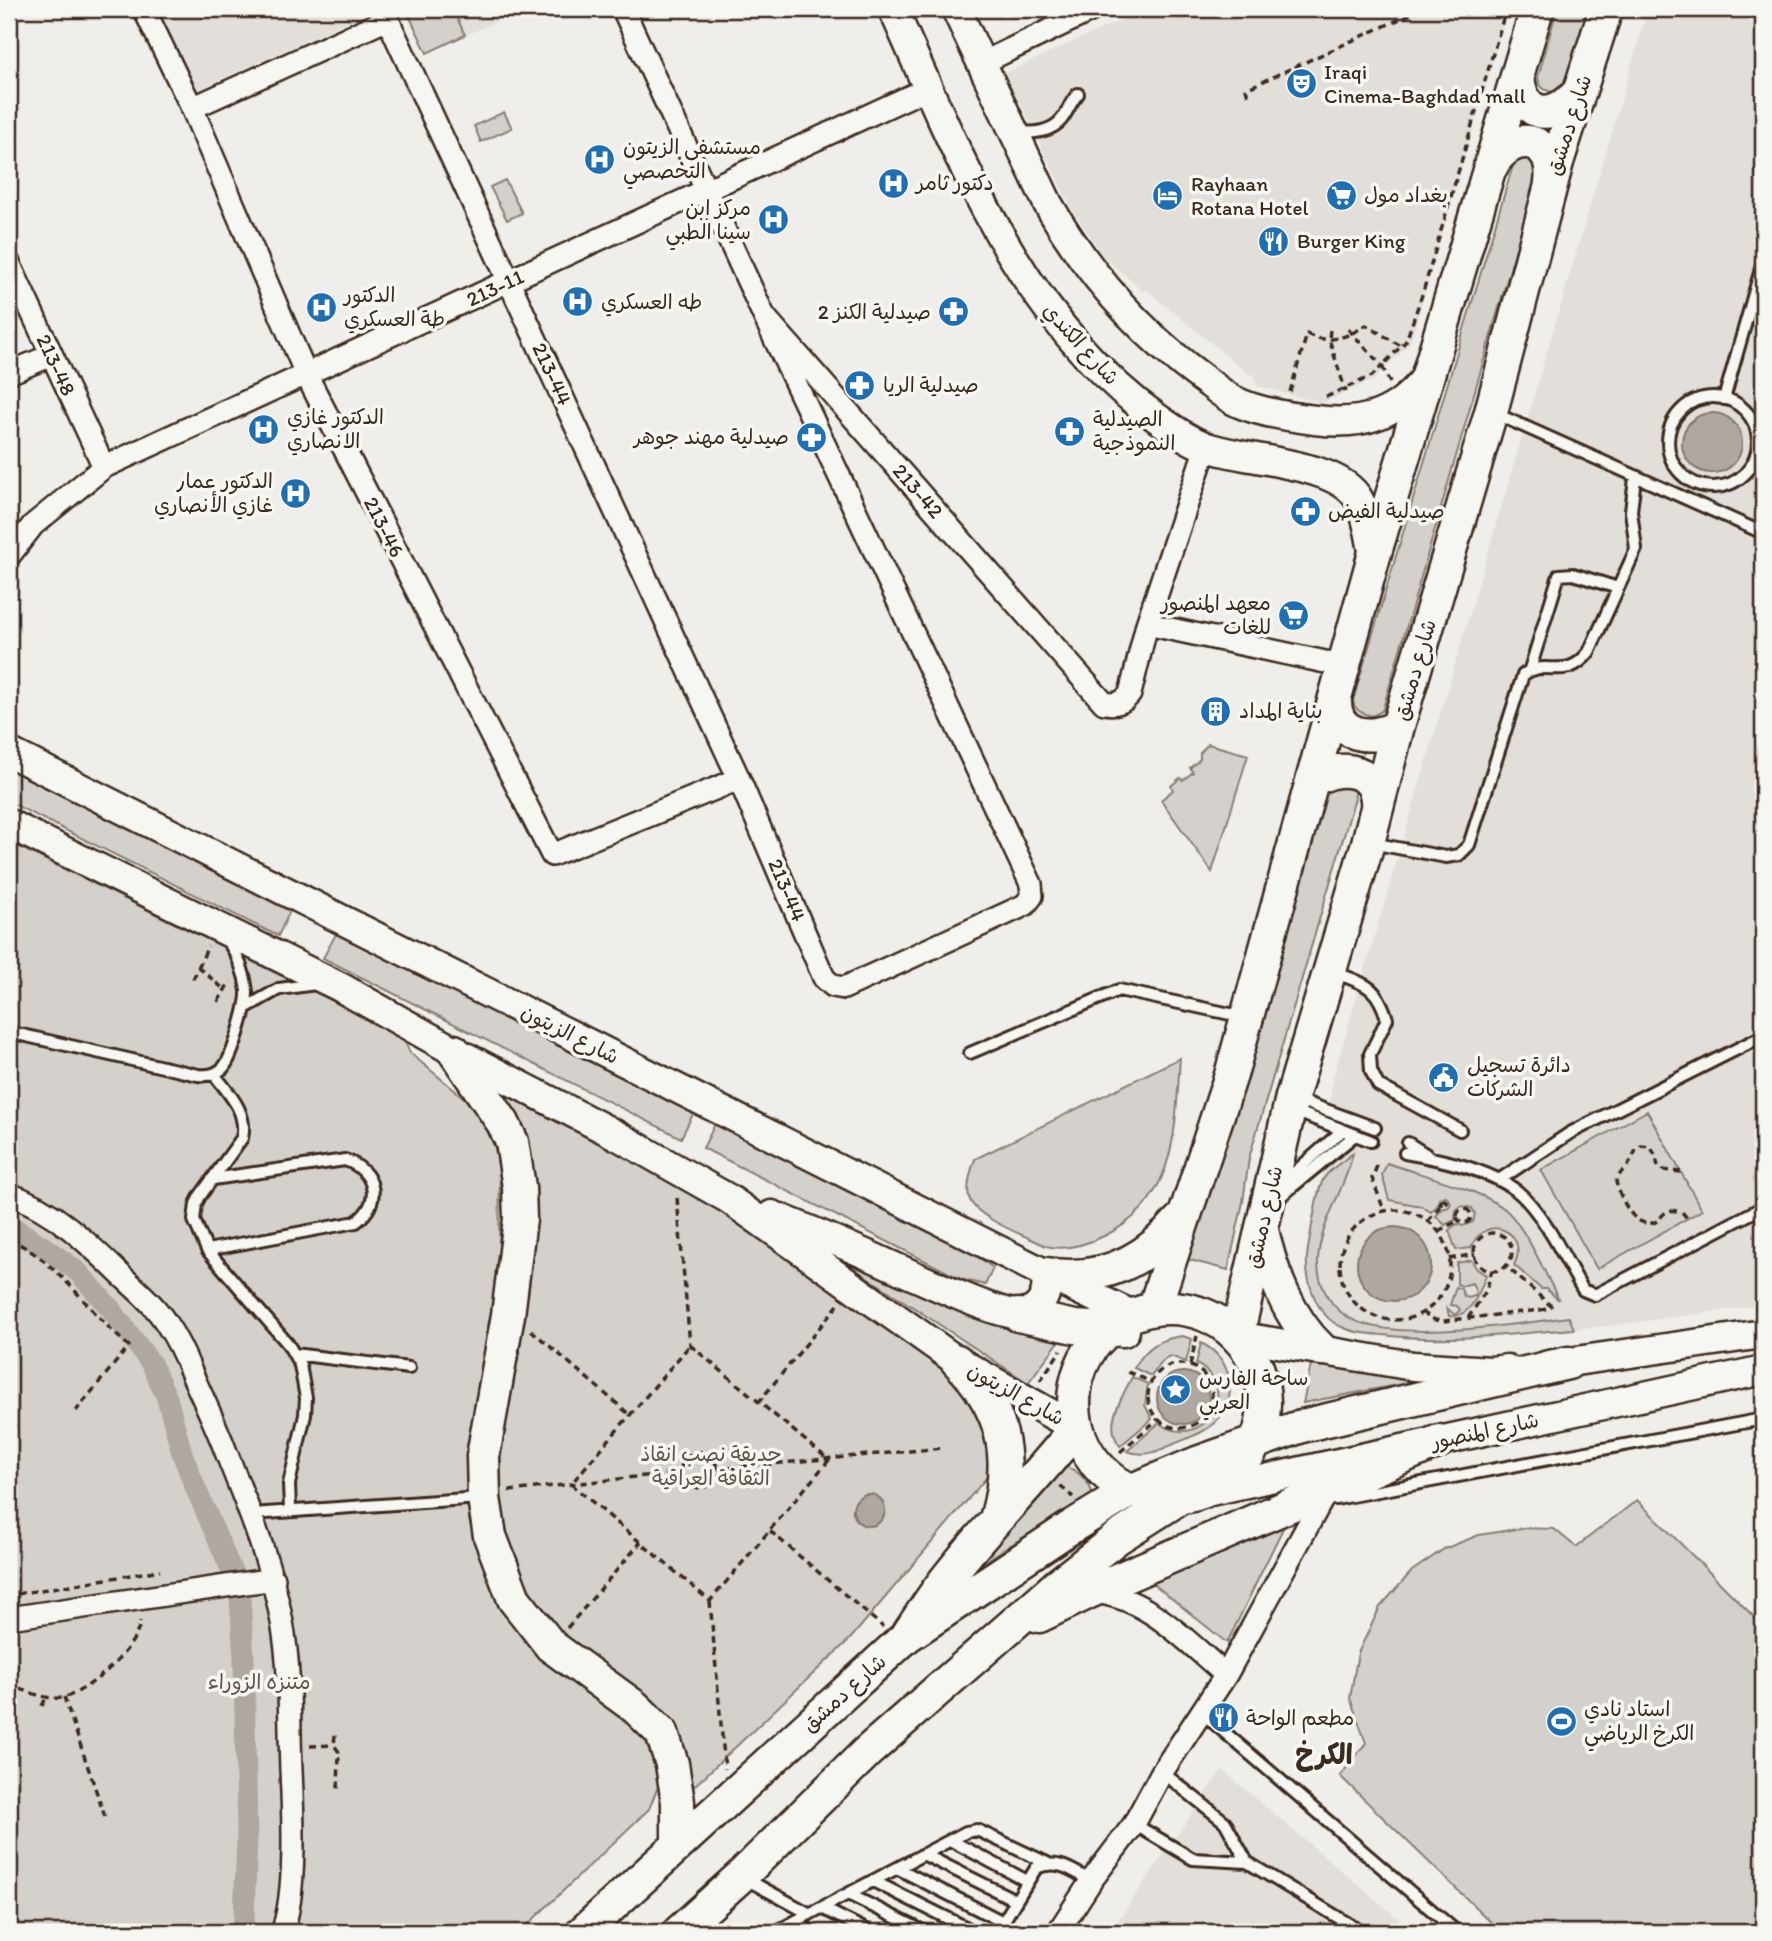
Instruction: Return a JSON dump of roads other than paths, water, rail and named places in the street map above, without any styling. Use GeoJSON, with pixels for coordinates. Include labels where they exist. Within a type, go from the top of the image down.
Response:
{"type":"FeatureCollection","features":[{"type":"Feature","properties":{"kind":"main road","name":"شارع الكندي"},"geometry":{"type":"LineString","coordinates":[[893,9],[1000,237],[1035,292],[1072,339],[1118,386],[1157,419],[1206,447],[1326,474],[1345,484],[1358,498],[1374,556]]}},
{"type":"Feature","properties":{"kind":"main road"},"geometry":{"type":"LineString","coordinates":[[956,9],[1048,204],[1089,268],[1135,321],[1180,361],[1234,401],[1285,417],[1328,422],[1371,419],[1395,409],[1413,394],[1427,376]]}},
{"type":"Feature","properties":{"kind":"main road"},"geometry":{"type":"LineString","coordinates":[[1192,1495],[1153,1498],[1130,1491],[1097,1468],[1076,1427],[1073,1401],[1077,1374],[1089,1350],[1131,1318],[1182,1218],[1231,1075],[1374,556],[1537,9]]}},
{"type":"Feature","properties":{"kind":"main road","name":"شارع دمشق"},"geometry":{"type":"LineString","coordinates":[[1237,1336],[1290,1103],[1368,843],[1398,726],[1491,412],[1551,182],[1606,9]]}},
{"type":"Feature","properties":{"kind":"main road"},"geometry":{"type":"LineString","coordinates":[[1518,72],[1522,96],[1531,106],[1541,111],[1552,112],[1562,108],[1579,92]]}},
{"type":"Feature","properties":{"kind":"main road"},"geometry":{"type":"LineString","coordinates":[[1488,172],[1506,147],[1517,142],[1527,142],[1538,146],[1546,154],[1551,169],[1551,182]]}},
{"type":"Feature","properties":{"kind":"main road"},"geometry":{"type":"LineString","coordinates":[[1335,699],[1334,711],[1348,729],[1373,736],[1387,733],[1398,726]]}},
{"type":"Feature","properties":{"kind":"main road","name":"شارع الزيتون"},"geometry":{"type":"LineString","coordinates":[[9,752],[1131,1318]]}},
{"type":"Feature","properties":{"kind":"main road"},"geometry":{"type":"LineString","coordinates":[[1312,782],[1332,770],[1346,770],[1369,781],[1377,791],[1377,800]]}},
{"type":"Feature","properties":{"kind":"main road","name":"شارع الزيتون"},"geometry":{"type":"LineString","coordinates":[[9,824],[217,929],[340,987],[454,1051],[675,1168],[729,1199],[957,1361],[1076,1427]]}},
{"type":"Feature","properties":{"kind":"main road"},"geometry":{"type":"LineString","coordinates":[[454,1051],[503,1124],[512,1142],[516,1161],[520,1219],[509,1315],[483,1456],[484,1498],[490,1536],[514,1599],[551,1646],[635,1707],[662,1733],[678,1802],[678,1843]]}},
{"type":"Feature","properties":{"kind":"main road"},"geometry":{"type":"LineString","coordinates":[[729,1199],[827,1237],[980,1303],[1018,1315],[1052,1323],[1131,1318],[1179,1308],[1200,1325]]}},
{"type":"Feature","properties":{"kind":"main road"},"geometry":{"type":"LineString","coordinates":[[1265,1210],[1271,1264],[1286,1300],[1321,1349]]}},
{"type":"Feature","properties":{"kind":"main road"},"geometry":{"type":"LineString","coordinates":[[1018,1315],[1040,1305],[1047,1290],[1046,1274],[1075,1278],[1125,1265],[1147,1253],[1166,1237],[1182,1218]]}},
{"type":"Feature","properties":{"kind":"main road"},"geometry":{"type":"LineString","coordinates":[[1200,1325],[1246,1292]]}},
{"type":"Feature","properties":{"kind":"main road"},"geometry":{"type":"LineString","coordinates":[[679,1932],[741,1876],[867,1752],[1060,1583],[1117,1538],[1192,1495],[1227,1480],[1244,1462],[1257,1442],[1264,1415],[1264,1388],[1256,1362],[1237,1336],[1221,1323],[1172,1324],[1139,1329],[1131,1318]]}},
{"type":"Feature","properties":{"kind":"main road"},"geometry":{"type":"LineString","coordinates":[[1237,1336],[1413,1366],[1491,1371],[1568,1363],[1763,1334]]}},
{"type":"Feature","properties":{"kind":"main road"},"geometry":{"type":"LineString","coordinates":[[957,1361],[986,1394],[1002,1435],[1005,1479],[995,1522]]}},
{"type":"Feature","properties":{"kind":"main road"},"geometry":{"type":"LineString","coordinates":[[904,1639],[1130,1491],[1197,1463],[1303,1426],[1568,1363]]}},
{"type":"Feature","properties":{"kind":"main road","name":"شارع المنصور"},"geometry":{"type":"LineString","coordinates":[[1192,1495],[1763,1370]]}},
{"type":"Feature","properties":{"kind":"main road","name":"شارع دمشق"},"geometry":{"type":"LineString","coordinates":[[583,1932],[904,1639],[940,1587],[1041,1472],[1076,1427]]}},
{"type":"Feature","properties":{"kind":"main road"},"geometry":{"type":"LineString","coordinates":[[1006,1632],[1089,1592],[1325,1494],[1439,1441]]}},
{"type":"Feature","properties":{"kind":"street","name":"213-46"},"geometry":{"type":"LineString","coordinates":[[144,9],[191,108],[306,374],[552,855],[739,779]]}},
{"type":"Feature","properties":{"kind":"street","name":"213-42"},"geometry":{"type":"LineString","coordinates":[[623,9],[764,316],[1104,703],[1125,701],[1130,694],[1147,624],[1206,447]]}},
{"type":"Feature","properties":{"kind":"street"},"geometry":{"type":"LineString","coordinates":[[982,62],[1094,9]]}},
{"type":"Feature","properties":{"kind":"street"},"geometry":{"type":"LineString","coordinates":[[191,108],[386,14]]}},
{"type":"Feature","properties":{"kind":"street","name":"213-44"},"geometry":{"type":"LineString","coordinates":[[386,14],[739,779],[824,978],[833,986],[844,988],[1025,905],[1032,896],[1031,884],[764,316]]}},
{"type":"Feature","properties":{"kind":"street","name":"213-11"},"geometry":{"type":"LineString","coordinates":[[9,556],[33,525],[104,467],[928,88]]}},
{"type":"Feature","properties":{"kind":"street","name":"213-48"},"geometry":{"type":"LineString","coordinates":[[9,263],[104,467]]}},
{"type":"Feature","properties":{"kind":"street"},"geometry":{"type":"LineString","coordinates":[[9,373],[52,355]]}},
{"type":"Feature","properties":{"kind":"street"},"geometry":{"type":"LineString","coordinates":[[1147,624],[1344,666]]}},
{"type":"Feature","properties":{"kind":"street"},"geometry":{"type":"LineString","coordinates":[[9,1194],[45,1210],[65,1223],[151,1303],[165,1320],[177,1339],[212,1414],[252,1514],[274,1579],[288,1661],[293,1791],[289,1902],[282,1932]]}},
{"type":"Feature","properties":{"kind":"street"},"geometry":{"type":"LineString","coordinates":[[1058,1932],[1091,1881],[1134,1824],[1162,1772],[1226,1675],[1325,1494]]}},
{"type":"Feature","properties":{"kind":"street"},"geometry":{"type":"LineString","coordinates":[[9,1618],[274,1579]]}},
{"type":"Feature","properties":{"kind":"street"},"geometry":{"type":"LineString","coordinates":[[1089,1592],[1119,1597],[1150,1611],[1226,1675]]}},
{"type":"Feature","properties":{"kind":"lane"},"geometry":{"type":"LineString","coordinates":[[1010,124],[1021,132],[1030,134],[1050,128],[1061,121],[1078,93]]}},
{"type":"Feature","properties":{"kind":"lane"},"geometry":{"type":"LineString","coordinates":[[1724,399],[1763,262]]}},
{"type":"Feature","properties":{"kind":"lane"},"geometry":{"type":"LineString","coordinates":[[1703,398],[1724,399],[1734,402],[1759,422],[1758,449],[1754,461],[1738,480],[1723,486],[1707,487],[1692,482],[1679,473],[1671,460],[1669,429],[1677,415],[1688,404],[1703,398]]}},
{"type":"Feature","properties":{"kind":"lane"},"geometry":{"type":"LineString","coordinates":[[1491,412],[1763,533]]}},
{"type":"Feature","properties":{"kind":"lane"},"geometry":{"type":"LineString","coordinates":[[1530,669],[1565,669],[1579,664],[1589,652],[1636,549],[1631,511],[1635,478]]}},
{"type":"Feature","properties":{"kind":"lane"},"geometry":{"type":"LineString","coordinates":[[1368,843],[1446,857],[1459,855],[1469,845],[1523,675],[1530,669],[1559,575],[1573,574],[1618,587]]}},
{"type":"Feature","properties":{"kind":"lane"},"geometry":{"type":"LineString","coordinates":[[9,1032],[198,1075],[214,1074],[226,1065],[247,1007],[247,992],[241,965],[231,945],[217,929]]}},
{"type":"Feature","properties":{"kind":"lane"},"geometry":{"type":"LineString","coordinates":[[1330,970],[1361,982],[1380,998],[1387,1020],[1370,1054],[1371,1071],[1378,1086],[1460,1130]]}},
{"type":"Feature","properties":{"kind":"lane"},"geometry":{"type":"LineString","coordinates":[[247,1007],[268,994],[291,986],[316,984],[340,987]]}},
{"type":"Feature","properties":{"kind":"lane"},"geometry":{"type":"LineString","coordinates":[[970,1053],[1119,990],[1247,1018]]}},
{"type":"Feature","properties":{"kind":"lane"},"geometry":{"type":"LineString","coordinates":[[1499,1180],[1570,1133],[1763,1036]]}},
{"type":"Feature","properties":{"kind":"lane"},"geometry":{"type":"LineString","coordinates":[[214,1074],[241,1112],[244,1128],[242,1138],[201,1196],[194,1212],[196,1229],[207,1250],[294,1354],[304,1382],[304,1415],[289,1484],[290,1510]]}},
{"type":"Feature","properties":{"kind":"lane"},"geometry":{"type":"LineString","coordinates":[[1290,1103],[1375,1128]]}},
{"type":"Feature","properties":{"kind":"lane"},"geometry":{"type":"LineString","coordinates":[[1290,1103],[1371,1141]]}},
{"type":"Feature","properties":{"kind":"lane"},"geometry":{"type":"LineString","coordinates":[[1265,1210],[1343,1130]]}},
{"type":"Feature","properties":{"kind":"lane"},"geometry":{"type":"LineString","coordinates":[[1265,1210],[1355,1135]]}},
{"type":"Feature","properties":{"kind":"lane"},"geometry":{"type":"LineString","coordinates":[[1407,1148],[1499,1180],[1518,1192],[1535,1210],[1583,1290],[1595,1295],[1763,1207]]}},
{"type":"Feature","properties":{"kind":"lane"},"geometry":{"type":"LineString","coordinates":[[207,1250],[356,1222],[364,1216],[373,1198],[369,1178],[363,1170],[345,1160],[213,1179]]}},
{"type":"Feature","properties":{"kind":"lane"},"geometry":{"type":"LineString","coordinates":[[294,1354],[409,1368]]}},
{"type":"Feature","properties":{"kind":"lane"},"geometry":{"type":"LineString","coordinates":[[1325,1494],[1763,1419]]}},
{"type":"Feature","properties":{"kind":"lane"},"geometry":{"type":"LineString","coordinates":[[252,1514],[484,1498]]}},
{"type":"Feature","properties":{"kind":"lane"},"geometry":{"type":"LineString","coordinates":[[1201,1712],[1457,1932]]}},
{"type":"Feature","properties":{"kind":"lane"},"geometry":{"type":"LineString","coordinates":[[1162,1772],[1225,1822],[1247,1862]]}},
{"type":"Feature","properties":{"kind":"lane"},"geometry":{"type":"LineString","coordinates":[[1134,1824],[1192,1859],[1247,1862],[1362,1932]]}},
{"type":"Feature","properties":{"kind":"lane"},"geometry":{"type":"LineString","coordinates":[[775,1932],[950,1840],[977,1830],[1047,1863],[1062,1864],[1091,1881]]}},
{"type":"Feature","properties":{"kind":"lane"},"geometry":{"type":"LineString","coordinates":[[950,1840],[1027,1881]]}},
{"type":"Feature","properties":{"kind":"lane"},"geometry":{"type":"LineString","coordinates":[[923,1854],[1015,1900]]}},
{"type":"Feature","properties":{"kind":"lane"},"geometry":{"type":"LineString","coordinates":[[997,1932],[1034,1869],[1047,1863]]}},
{"type":"Feature","properties":{"kind":"lane"},"geometry":{"type":"LineString","coordinates":[[897,1868],[1003,1922]]}},
{"type":"Feature","properties":{"kind":"lane"},"geometry":{"type":"LineString","coordinates":[[741,1876],[810,1914]]}},
{"type":"Feature","properties":{"kind":"lane"},"geometry":{"type":"LineString","coordinates":[[873,1881],[975,1932]]}},
{"type":"Feature","properties":{"kind":"lane"},"geometry":{"type":"LineString","coordinates":[[848,1894],[925,1932]]}},
{"type":"Feature","properties":{"kind":"lane"},"geometry":{"type":"LineString","coordinates":[[822,1908],[870,1932]]}},
{"type":"Feature","properties":{"kind":"lane"},"geometry":{"type":"LineString","coordinates":[[794,1923],[814,1932]]}},
{"type":"Feature","properties":{"kind":"waterway"},"geometry":{"type":"LineString","coordinates":[[9,1225],[78,1272],[111,1309],[152,1365],[167,1398],[182,1453],[195,1487],[234,1576]]}},
{"type":"Feature","properties":{"kind":"waterway"},"geometry":{"type":"LineString","coordinates":[[240,1598],[244,1658],[247,1838],[244,1918],[240,1932]]}},
{"type":"Feature","properties":{"kind":"place","name":"Iraqi Cinema-Baghdad mall"},"geometry":{"type":"Point","coordinates":[1301,84]}},
{"type":"Feature","properties":{"kind":"place","name":"مستشفى الزيتون التخصصي"},"geometry":{"type":"Point","coordinates":[600,159]}},
{"type":"Feature","properties":{"kind":"place","name":"دكتور ثامر"},"geometry":{"type":"Point","coordinates":[893,183]}},
{"type":"Feature","properties":{"kind":"place","name":"بغداد مول"},"geometry":{"type":"Point","coordinates":[1341,195]}},
{"type":"Feature","properties":{"kind":"place","name":"Rayhaan Rotana Hotel"},"geometry":{"type":"Point","coordinates":[1168,196]}},
{"type":"Feature","properties":{"kind":"place","name":"مركز ابن سينا الطبي"},"geometry":{"type":"Point","coordinates":[774,220]}},
{"type":"Feature","properties":{"kind":"place","name":"Burger King"},"geometry":{"type":"Point","coordinates":[1274,241]}},
{"type":"Feature","properties":{"kind":"place","name":"طه العسكري"},"geometry":{"type":"Point","coordinates":[578,302]}},
{"type":"Feature","properties":{"kind":"place","name":"الدكتور طة العسكري"},"geometry":{"type":"Point","coordinates":[321,307]}},
{"type":"Feature","properties":{"kind":"place","name":"صيدلية الكنز 2"},"geometry":{"type":"Point","coordinates":[954,312]}},
{"type":"Feature","properties":{"kind":"place","name":"صيدلية الريا"},"geometry":{"type":"Point","coordinates":[860,385]}},
{"type":"Feature","properties":{"kind":"place","name":"الدكتور غازي الانصاري"},"geometry":{"type":"Point","coordinates":[264,429]}},
{"type":"Feature","properties":{"kind":"place","name":"الصيدلية النموذجية"},"geometry":{"type":"Point","coordinates":[1070,431]}},
{"type":"Feature","properties":{"kind":"place","name":"صيدلية مهند جوهر"},"geometry":{"type":"Point","coordinates":[812,437]}},
{"type":"Feature","properties":{"kind":"place","name":"الدكتور عمار غازي الأنصاري"},"geometry":{"type":"Point","coordinates":[296,493]}},
{"type":"Feature","properties":{"kind":"place","name":"صيدلية الفيض"},"geometry":{"type":"Point","coordinates":[1305,511]}},
{"type":"Feature","properties":{"kind":"place","name":"معهد المنصور للغات"},"geometry":{"type":"Point","coordinates":[1294,615]}},
{"type":"Feature","properties":{"kind":"place","name":"بناية المداد"},"geometry":{"type":"Point","coordinates":[1216,711]}},
{"type":"Feature","properties":{"kind":"place","name":"دائرة تسجيل الشركات"},"geometry":{"type":"Point","coordinates":[1444,1077]}},
{"type":"Feature","properties":{"kind":"place","name":"ساحة الفارس العربي"},"geometry":{"type":"Point","coordinates":[1176,1390]}},
{"type":"Feature","properties":{"kind":"place","name":"مطعم الواحة"},"geometry":{"type":"Point","coordinates":[1223,1718]}},
{"type":"Feature","properties":{"kind":"place","name":"استاد نادي الكرخ الرياضي"},"geometry":{"type":"Point","coordinates":[1561,1721]}},
{"type":"Feature","properties":{"kind":"district","name":"الكرخ"},"geometry":{"type":"Point","coordinates":[1324,1754]}},
{"type":"Feature","properties":{"kind":"park label","name":"حديقة نصب انقاذ الثقافة العراقية"},"geometry":{"type":"Point","coordinates":[711,1466]}},
{"type":"Feature","properties":{"kind":"park label","name":"متنزه الزوراء"},"geometry":{"type":"Point","coordinates":[259,1682]}}]}
